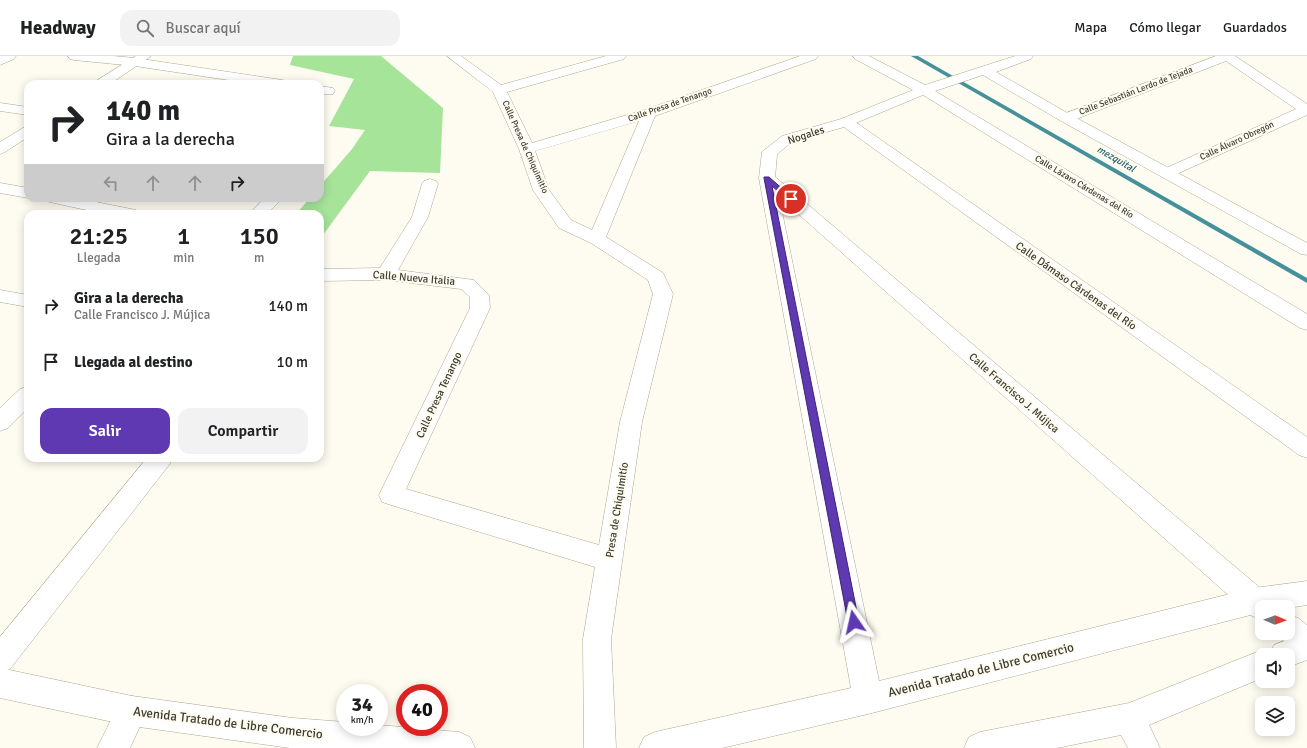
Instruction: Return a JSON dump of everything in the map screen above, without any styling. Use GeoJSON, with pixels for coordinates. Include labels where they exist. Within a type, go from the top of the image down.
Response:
{"type":"FeatureCollection","features":[{"type":"Feature","properties":{"kind":"street"},"geometry":{"type":"LineString","coordinates":[[0,61],[10,56]]}},
{"type":"Feature","properties":{"kind":"street"},"geometry":{"type":"LineString","coordinates":[[74,56],[140,59],[259,80]]}},
{"type":"Feature","properties":{"kind":"street","name":"Calle Presa de Chiquimitío"},"geometry":{"type":"LineString","coordinates":[[453,56],[499,90],[527,149],[541,190],[565,224],[597,239],[656,277]]}},
{"type":"Feature","properties":{"kind":"street"},"geometry":{"type":"LineString","coordinates":[[499,90],[620,56]]}},
{"type":"Feature","properties":{"kind":"street","name":"Calle Presa de Tenango"},"geometry":{"type":"LineString","coordinates":[[527,149],[649,113],[812,56]]}},
{"type":"Feature","properties":{"kind":"street","name":"Calle Lázaro Cárdenas del Río"},"geometry":{"type":"LineString","coordinates":[[859,56],[931,88],[1307,323]]}},
{"type":"Feature","properties":{"kind":"street","name":"Nogales"},"geometry":{"type":"LineString","coordinates":[[868,699],[767,178],[770,152],[787,139],[846,122],[961,77],[985,71],[1027,56]]}},
{"type":"Feature","properties":{"kind":"street"},"geometry":{"type":"LineString","coordinates":[[1228,56],[1306,110]]}},
{"type":"Feature","properties":{"kind":"street","name":"Calle Sebastián Lerdo de Tejada"},"geometry":{"type":"LineString","coordinates":[[1066,118],[1228,56]]}},
{"type":"Feature","properties":{"kind":"street"},"geometry":{"type":"LineString","coordinates":[[107,80],[140,59]]}},
{"type":"Feature","properties":{"kind":"street"},"geometry":{"type":"LineString","coordinates":[[985,71],[1066,118],[1305,247]]}},
{"type":"Feature","properties":{"kind":"street"},"geometry":{"type":"LineString","coordinates":[[0,107],[24,110]]}},
{"type":"Feature","properties":{"kind":"street","name":"Calle Álvaro Obregón"},"geometry":{"type":"LineString","coordinates":[[1168,173],[1306,110]]}},
{"type":"Feature","properties":{"kind":"street"},"geometry":{"type":"LineString","coordinates":[[597,239],[649,113]]}},
{"type":"Feature","properties":{"kind":"street","name":"Calle Dámaso Cárdenas del Río"},"geometry":{"type":"LineString","coordinates":[[846,122],[1307,449]]}},
{"type":"Feature","properties":{"kind":"street"},"geometry":{"type":"LineString","coordinates":[[0,148],[24,133]]}},
{"type":"Feature","properties":{"kind":"street","name":"Calle Francisco J. Mújica"},"geometry":{"type":"LineString","coordinates":[[767,178],[1255,601]]}},
{"type":"Feature","properties":{"kind":"street"},"geometry":{"type":"LineString","coordinates":[[386,274],[420,217],[430,184]]}},
{"type":"Feature","properties":{"kind":"street"},"geometry":{"type":"LineString","coordinates":[[0,188],[24,192]]}},
{"type":"Feature","properties":{"kind":"street"},"geometry":{"type":"LineString","coordinates":[[71,202],[110,210]]}},
{"type":"Feature","properties":{"kind":"street"},"geometry":{"type":"LineString","coordinates":[[262,210],[270,202]]}},
{"type":"Feature","properties":{"kind":"street","name":"Calle Nueva Italia"},"geometry":{"type":"LineString","coordinates":[[324,275],[386,274],[467,284],[479,295]]}},
{"type":"Feature","properties":{"kind":"street","name":"Presa de Chiquimitío"},"geometry":{"type":"LineString","coordinates":[[600,748],[597,639],[631,422],[663,294],[656,277]]}},
{"type":"Feature","properties":{"kind":"street","name":"Calle Presa Tenango"},"geometry":{"type":"LineString","coordinates":[[479,295],[480,308],[391,495],[610,560]]}},
{"type":"Feature","properties":{"kind":"street"},"geometry":{"type":"LineString","coordinates":[[0,296],[24,299]]}},
{"type":"Feature","properties":{"kind":"street"},"geometry":{"type":"LineString","coordinates":[[0,422],[24,399]]}},
{"type":"Feature","properties":{"kind":"street"},"geometry":{"type":"LineString","coordinates":[[0,659],[158,462]]}},
{"type":"Feature","properties":{"kind":"street","name":"Avenida Tratado de Libre Comercio"},"geometry":{"type":"LineString","coordinates":[[1276,600],[1307,593]]}},
{"type":"Feature","properties":{"kind":"street","name":"Avenida Tratado de Libre Comercio"},"geometry":{"type":"LineString","coordinates":[[655,748],[868,699],[1255,605]]}},
{"type":"Feature","properties":{"kind":"street"},"geometry":{"type":"LineString","coordinates":[[1295,633],[1307,642]]}},
{"type":"Feature","properties":{"kind":"street"},"geometry":{"type":"LineString","coordinates":[[1295,651],[1307,646]]}},
{"type":"Feature","properties":{"kind":"street"},"geometry":{"type":"LineString","coordinates":[[980,748],[1129,718],[1255,667]]}},
{"type":"Feature","properties":{"kind":"street","name":"Avenida Tratado de Libre Comercio"},"geometry":{"type":"LineString","coordinates":[[0,683],[132,711],[293,733],[459,748]]}},
{"type":"Feature","properties":{"kind":"street"},"geometry":{"type":"LineString","coordinates":[[113,748],[132,711]]}},
{"type":"Feature","properties":{"kind":"street"},"geometry":{"type":"LineString","coordinates":[[1129,718],[1144,748]]}},
{"type":"Feature","properties":{"kind":"green space"},"geometry":{"type":"Polygon","coordinates":[[[293,56],[381,56],[443,108],[440,173],[370,171],[324,234],[324,210],[300,210],[306,202],[324,202],[324,181],[352,149],[365,130],[329,126],[354,79],[290,65],[293,56]]]}},
{"type":"Feature","properties":{"kind":"waterway","name":"mezquital"},"geometry":{"type":"LineString","coordinates":[[914,56],[1307,281]]}},
{"type":"Feature","properties":{"kind":"route"},"geometry":{"type":"LineString","coordinates":[[791,199],[767,178],[854,622]]}}]}
